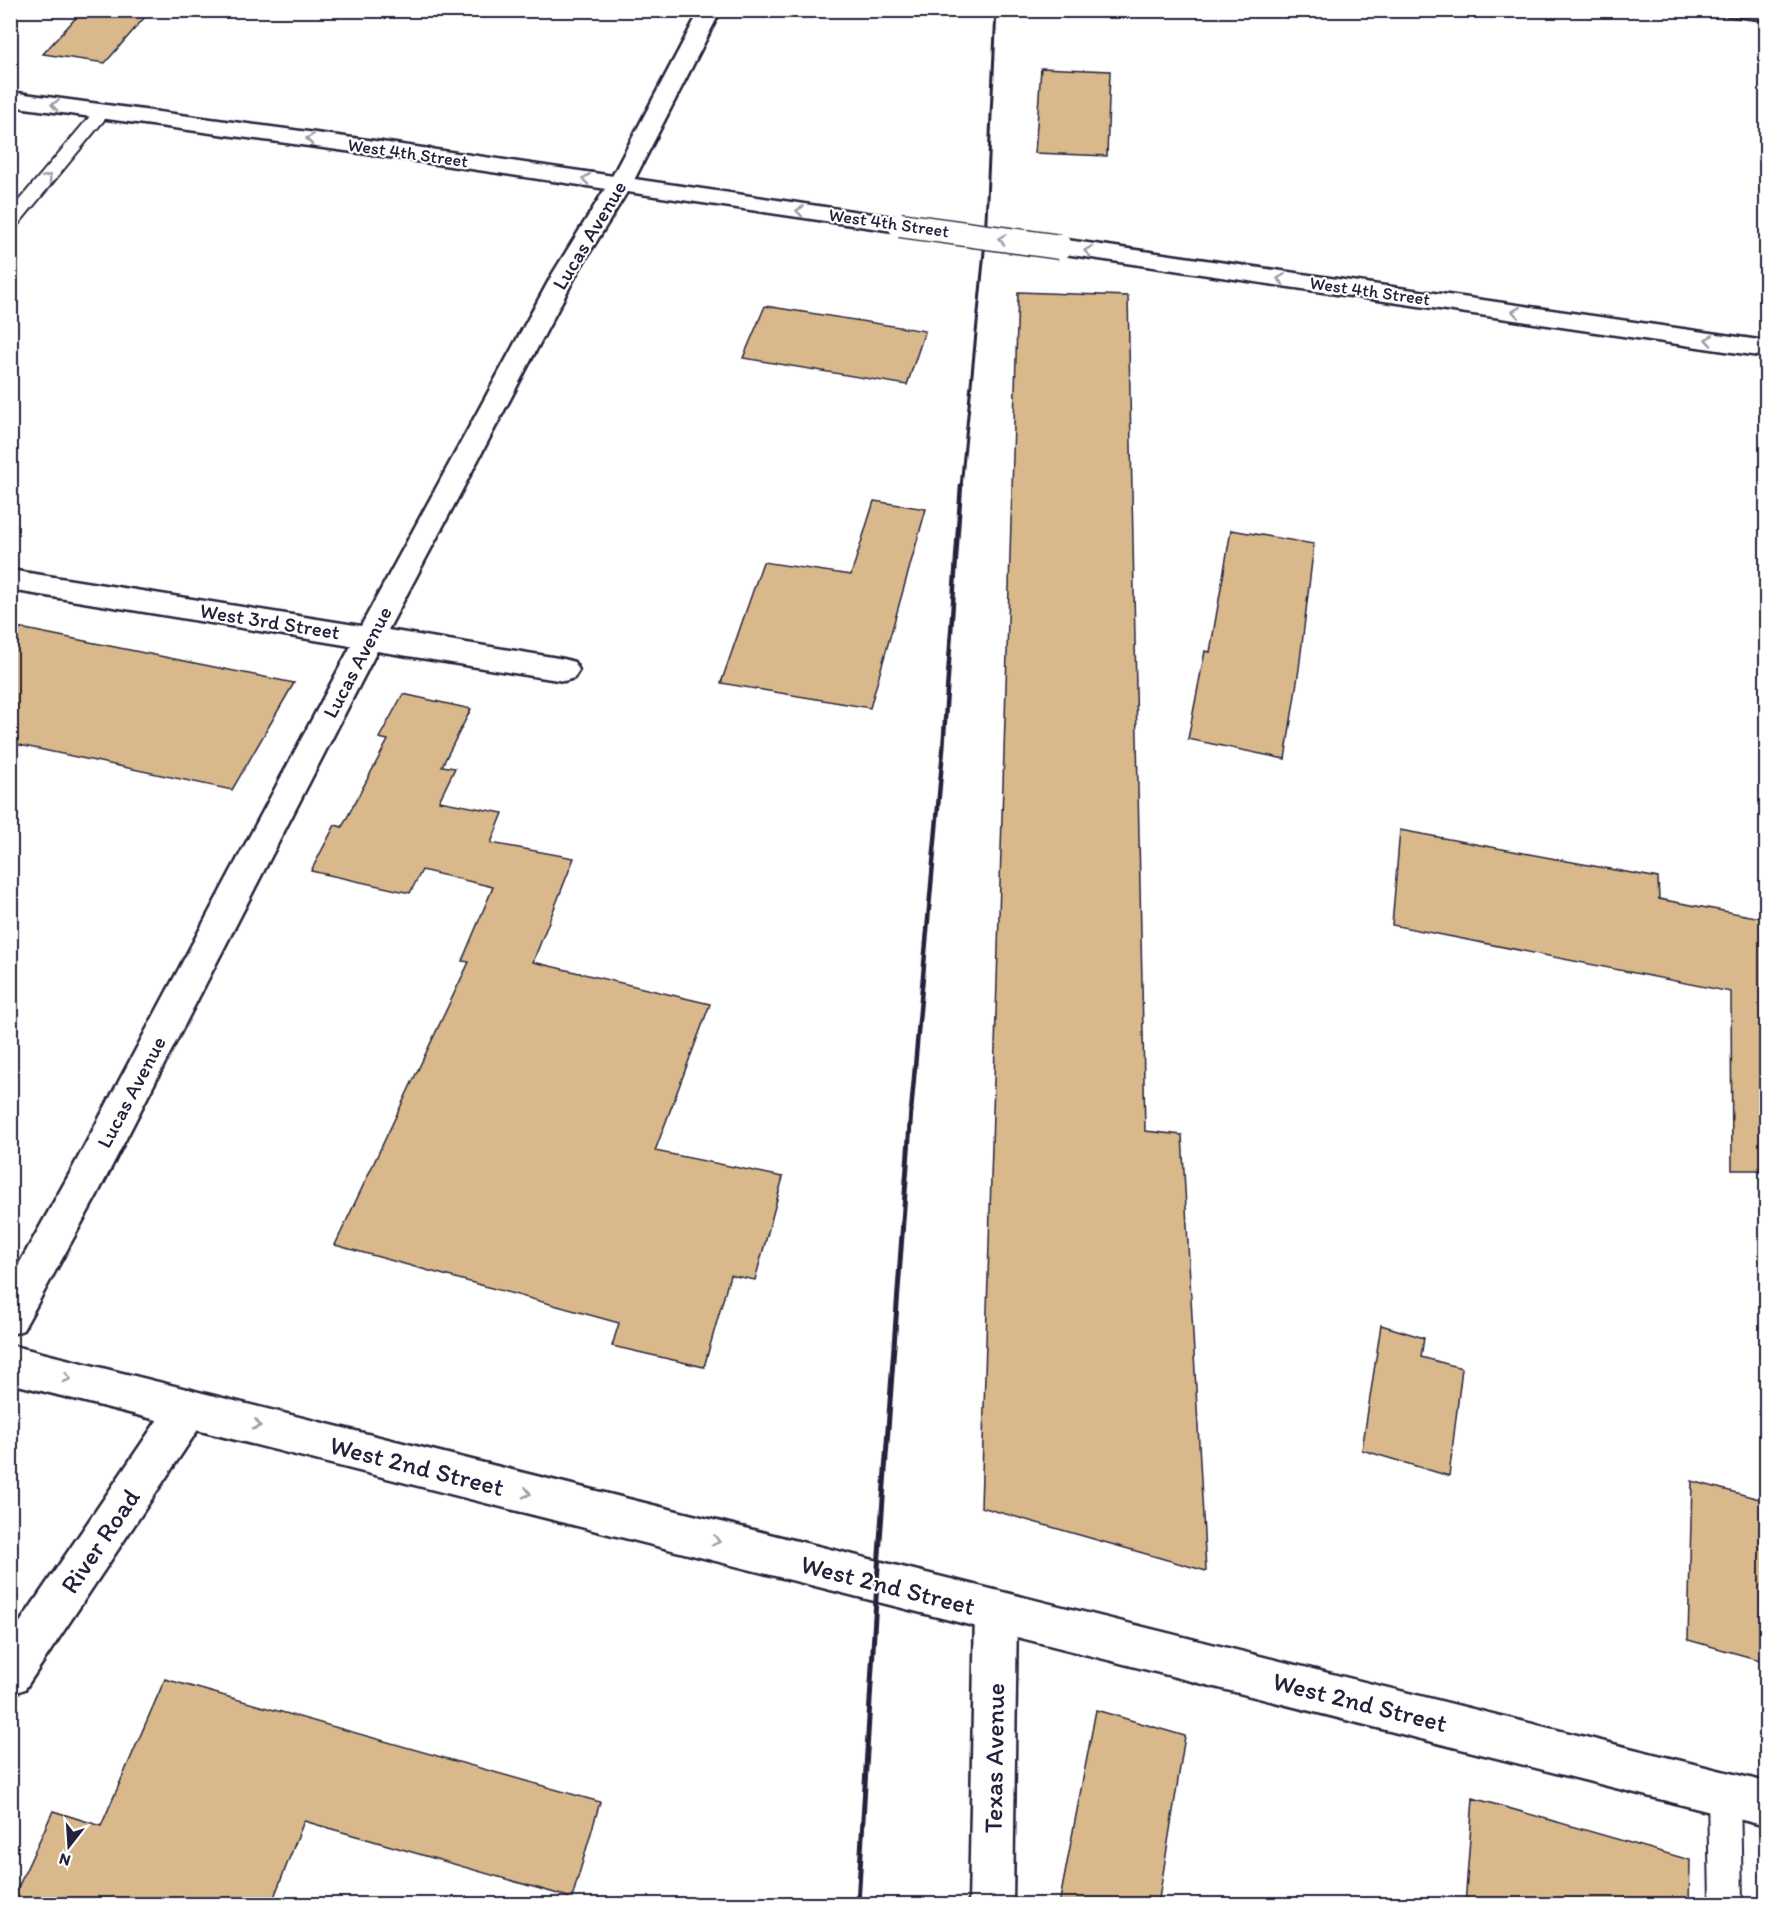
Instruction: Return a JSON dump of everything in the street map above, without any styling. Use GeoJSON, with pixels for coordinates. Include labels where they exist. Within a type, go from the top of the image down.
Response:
{"type":"FeatureCollection","features":[{"type":"Feature","properties":{"kind":"main road","name":"Lucas Avenue"},"geometry":{"type":"LineString","coordinates":[[10,1317],[565,273],[620,184],[711,10]]}},
{"type":"Feature","properties":{"kind":"main road"},"geometry":{"type":"LineString","coordinates":[[1735,10],[1767,14]]}},
{"type":"Feature","properties":{"kind":"main road","name":"West 4th Street"},"geometry":{"type":"LineString","coordinates":[[10,99],[1767,349]]}},
{"type":"Feature","properties":{"kind":"main road","name":"West 3rd Street"},"geometry":{"type":"LineString","coordinates":[[10,580],[564,669]]}},
{"type":"Feature","properties":{"kind":"main road","name":"West 2nd Street"},"geometry":{"type":"LineString","coordinates":[[10,1364],[1767,1804]]}},
{"type":"Feature","properties":{"kind":"main road","name":"River Road"},"geometry":{"type":"LineString","coordinates":[[10,1674],[189,1408]]}},
{"type":"Feature","properties":{"kind":"main road","name":"Texas Avenue"},"geometry":{"type":"LineString","coordinates":[[991,1905],[996,1612]]}},
{"type":"Feature","properties":{"kind":"lane"},"geometry":{"type":"LineString","coordinates":[[10,223],[103,111]]}},
{"type":"Feature","properties":{"kind":"lane"},"geometry":{"type":"LineString","coordinates":[[1724,1793],[1726,1905]]}},
{"type":"Feature","properties":{"kind":"building"},"geometry":{"type":"Polygon","coordinates":[[[83,10],[151,10],[105,63],[43,54],[83,10]]]}},
{"type":"Feature","properties":{"kind":"building"},"geometry":{"type":"Polygon","coordinates":[[[1041,68],[1110,71],[1107,156],[1035,153],[1041,68]]]}},
{"type":"Feature","properties":{"kind":"building"},"geometry":{"type":"Polygon","coordinates":[[[1018,292],[1128,296],[1145,1131],[1182,1135],[1206,1571],[981,1507],[1018,292]]]}},
{"type":"Feature","properties":{"kind":"building"},"geometry":{"type":"Polygon","coordinates":[[[765,306],[925,331],[907,385],[743,358],[765,306]]]}},
{"type":"Feature","properties":{"kind":"building"},"geometry":{"type":"Polygon","coordinates":[[[874,501],[926,509],[870,708],[721,683],[763,562],[851,575],[874,501]]]}},
{"type":"Feature","properties":{"kind":"building"},"geometry":{"type":"Polygon","coordinates":[[[1231,530],[1314,544],[1299,669],[1285,759],[1188,739],[1205,651],[1210,652],[1231,530]]]}},
{"type":"Feature","properties":{"kind":"building"},"geometry":{"type":"Polygon","coordinates":[[[10,626],[294,683],[232,790],[10,743],[10,626]]]}},
{"type":"Feature","properties":{"kind":"building"},"geometry":{"type":"Polygon","coordinates":[[[403,694],[471,709],[442,766],[455,768],[439,801],[503,813],[491,843],[574,858],[533,962],[710,1004],[655,1151],[783,1177],[755,1280],[730,1275],[704,1367],[612,1346],[619,1323],[335,1245],[469,962],[462,961],[493,887],[422,870],[410,893],[311,871],[335,825],[342,827],[388,740],[379,738],[403,694]]]}},
{"type":"Feature","properties":{"kind":"building"},"geometry":{"type":"Polygon","coordinates":[[[1400,830],[1658,878],[1659,899],[1767,919],[1767,1170],[1732,1170],[1731,992],[1392,925],[1400,830]]]}},
{"type":"Feature","properties":{"kind":"building"},"geometry":{"type":"Polygon","coordinates":[[[1381,1325],[1424,1338],[1421,1357],[1462,1368],[1449,1476],[1362,1450],[1381,1325]]]}},
{"type":"Feature","properties":{"kind":"building"},"geometry":{"type":"Polygon","coordinates":[[[1692,1481],[1767,1501],[1767,1662],[1688,1640],[1692,1481]]]}},
{"type":"Feature","properties":{"kind":"building"},"geometry":{"type":"Polygon","coordinates":[[[165,1679],[600,1802],[572,1898],[304,1821],[271,1905],[10,1905],[53,1811],[101,1826],[165,1679]]]}},
{"type":"Feature","properties":{"kind":"building"},"geometry":{"type":"Polygon","coordinates":[[[1096,1710],[1185,1736],[1158,1905],[1059,1905],[1096,1710]]]}},
{"type":"Feature","properties":{"kind":"building"},"geometry":{"type":"Polygon","coordinates":[[[1473,1798],[1690,1860],[1689,1905],[1465,1905],[1473,1798]]]}},
{"type":"Feature","properties":{"kind":"railway"},"geometry":{"type":"LineString","coordinates":[[961,487],[985,241],[996,10]]}},
{"type":"Feature","properties":{"kind":"railway"},"geometry":{"type":"LineString","coordinates":[[911,1112],[943,750],[961,485]]}},
{"type":"Feature","properties":{"kind":"railway"},"geometry":{"type":"LineString","coordinates":[[858,1904],[877,1582],[911,1110]]}}]}
